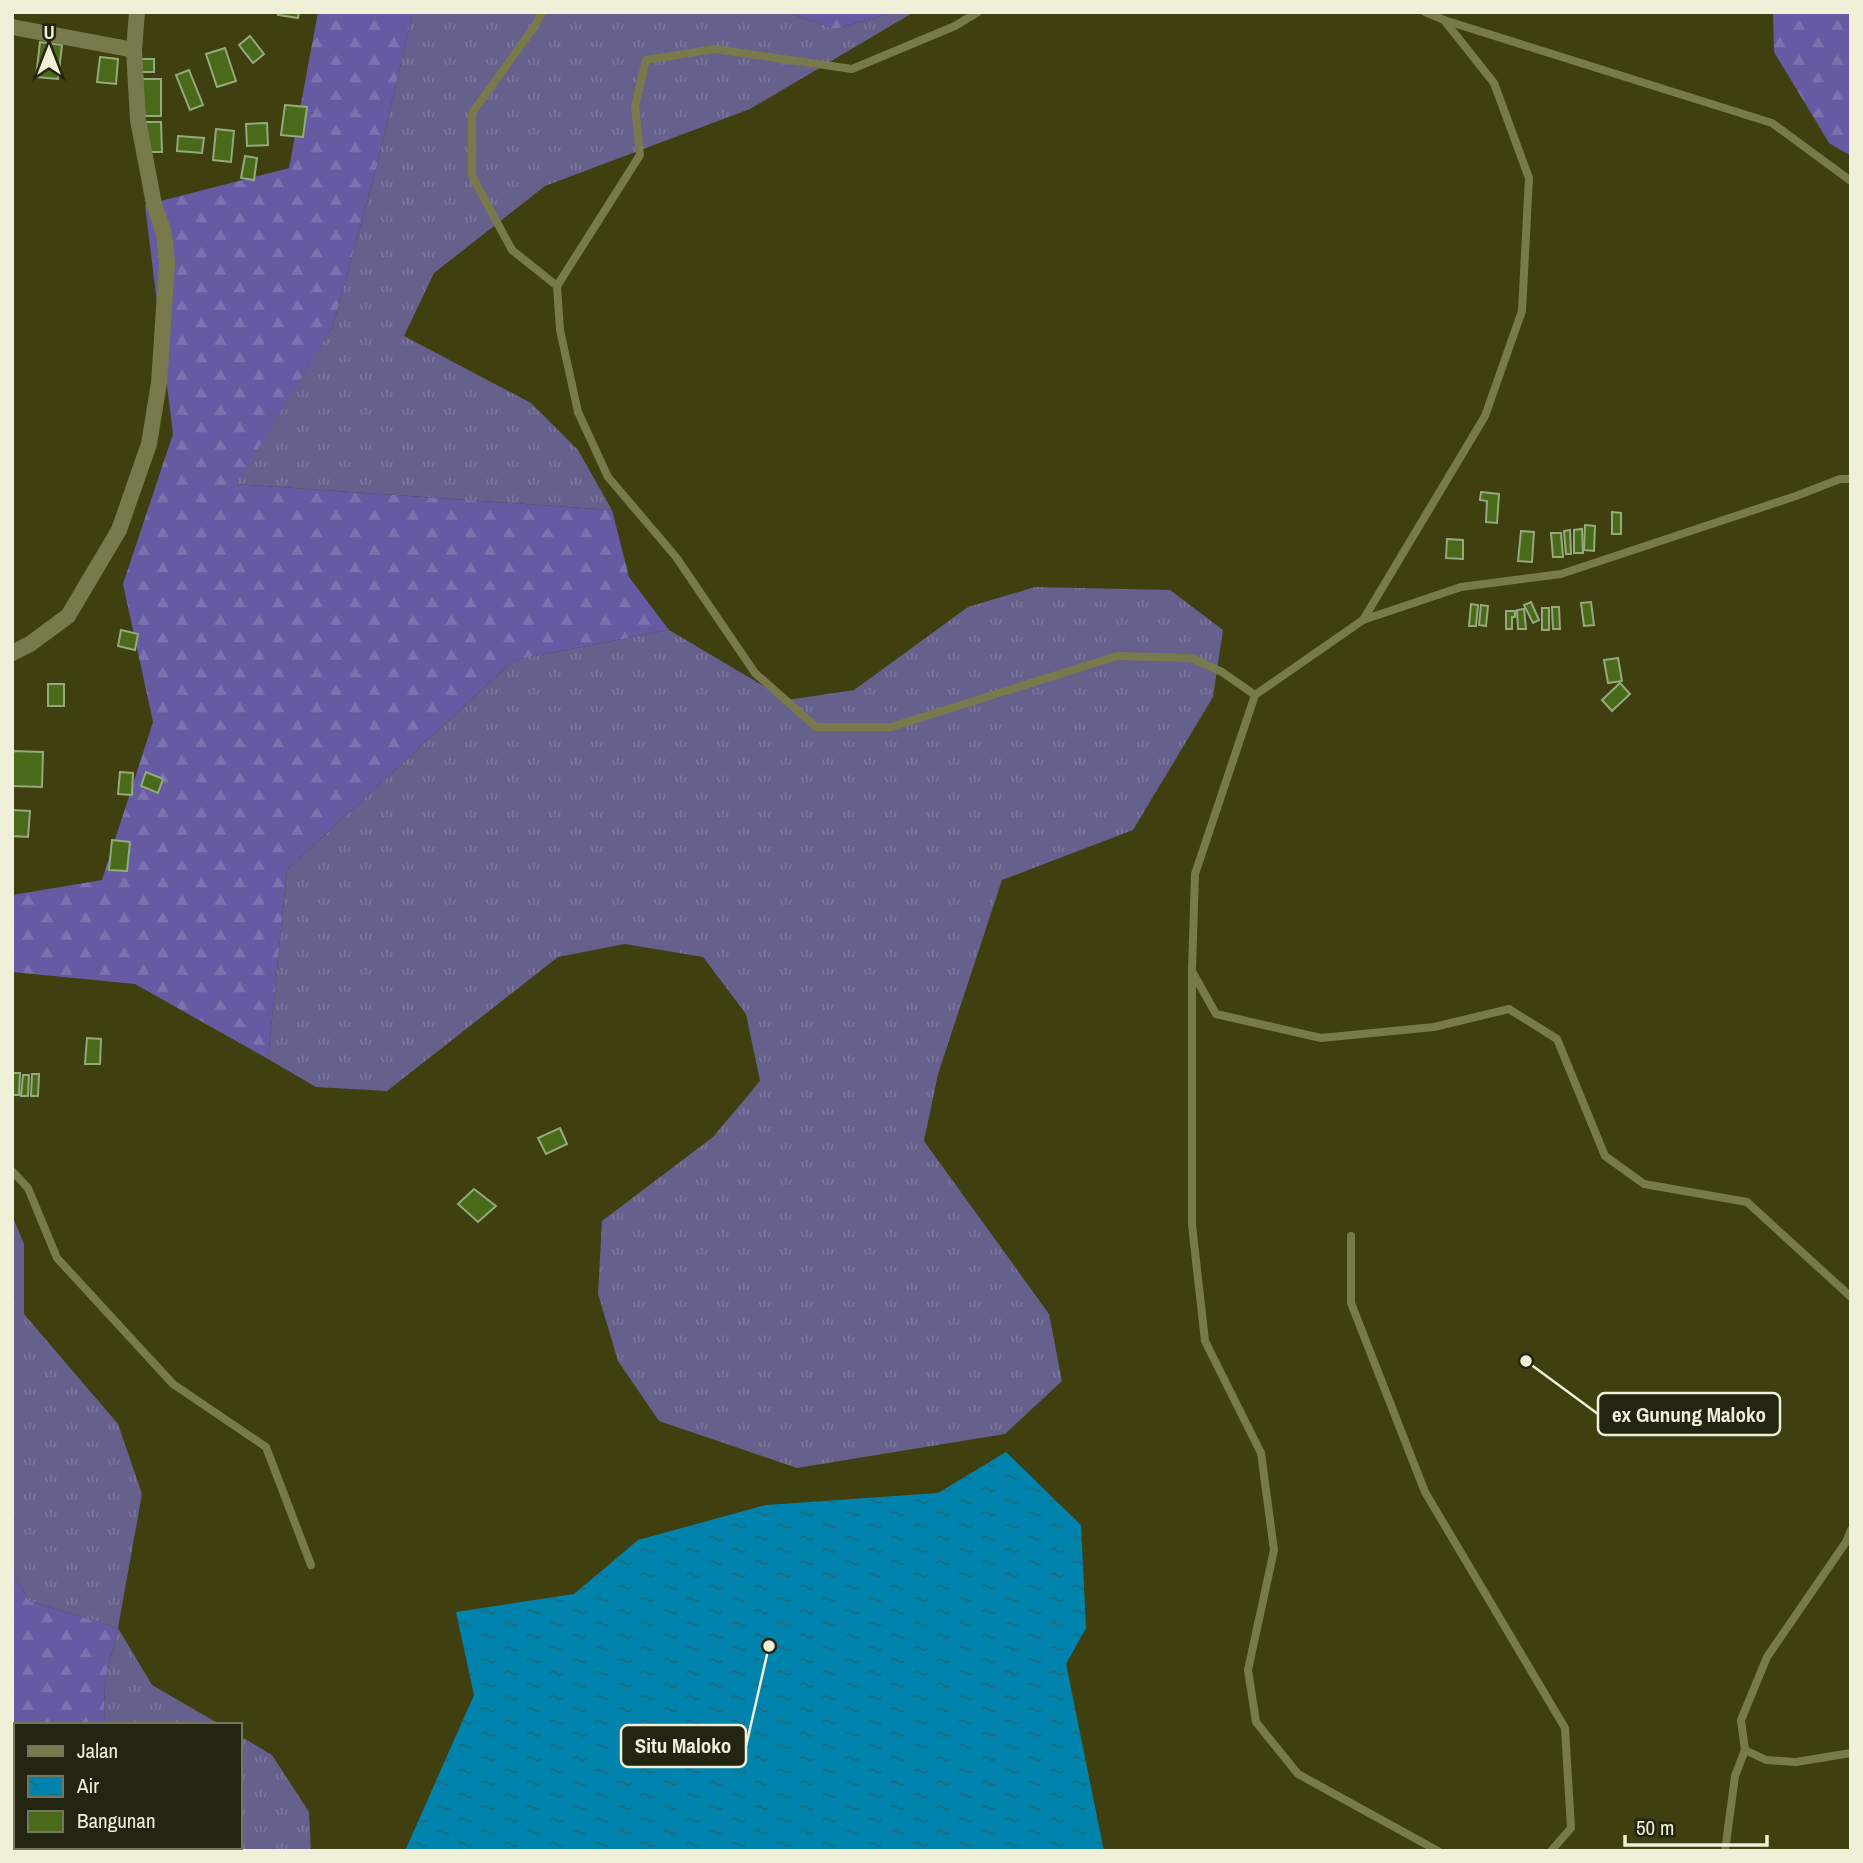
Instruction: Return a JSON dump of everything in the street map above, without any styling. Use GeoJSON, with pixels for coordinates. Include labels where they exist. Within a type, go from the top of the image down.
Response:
{"type":"FeatureCollection","features":[{"type":"Feature","properties":{"kind":"street"},"geometry":{"type":"LineString","coordinates":[[12,653],[30,644],[68,616],[119,530],[149,444],[159,383],[167,263],[164,234],[154,204],[138,120],[134,50],[137,12]]}},
{"type":"Feature","properties":{"kind":"street"},"geometry":{"type":"LineString","coordinates":[[12,27],[134,50]]}},
{"type":"Feature","properties":{"kind":"lane"},"geometry":{"type":"LineString","coordinates":[[542,12],[535,26],[472,113],[472,176],[512,250],[557,286]]}},
{"type":"Feature","properties":{"kind":"lane"},"geometry":{"type":"LineString","coordinates":[[978,12],[955,26],[852,69],[714,49],[646,60],[635,106],[640,155],[557,286],[560,330],[578,412],[608,477],[676,557],[755,673],[816,727],[891,727],[1117,656],[1191,658],[1222,672],[1255,695]]}},
{"type":"Feature","properties":{"kind":"lane"},"geometry":{"type":"LineString","coordinates":[[1425,12],[1772,123],[1851,181]]}},
{"type":"Feature","properties":{"kind":"lane"},"geometry":{"type":"LineString","coordinates":[[1363,621],[1485,416],[1522,311],[1529,178],[1494,83],[1444,20]]}},
{"type":"Feature","properties":{"kind":"lane"},"geometry":{"type":"LineString","coordinates":[[1438,1851],[1298,1774],[1256,1722],[1248,1670],[1273,1550],[1261,1452],[1205,1341],[1192,1225],[1192,970],[1195,874],[1255,695],[1363,621],[1461,587],[1561,575],[1840,479],[1851,479]]}},
{"type":"Feature","properties":{"kind":"lane"},"geometry":{"type":"LineString","coordinates":[[1192,970],[1216,1014],[1321,1038],[1434,1027],[1509,1009],[1557,1039],[1605,1156],[1644,1184],[1747,1202],[1851,1297]]}},
{"type":"Feature","properties":{"kind":"lane"},"geometry":{"type":"LineString","coordinates":[[12,1171],[28,1188],[57,1258],[173,1384],[266,1447],[311,1565]]}},
{"type":"Feature","properties":{"kind":"lane"},"geometry":{"type":"LineString","coordinates":[[1351,1236],[1351,1303],[1425,1492],[1565,1728],[1571,1828],[1551,1851]]}},
{"type":"Feature","properties":{"kind":"lane"},"geometry":{"type":"LineString","coordinates":[[1725,1851],[1734,1776],[1745,1750],[1741,1720],[1767,1657],[1846,1542],[1851,1530]]}},
{"type":"Feature","properties":{"kind":"lane"},"geometry":{"type":"LineString","coordinates":[[1745,1750],[1766,1760],[1796,1762],[1851,1753]]}},
{"type":"Feature","properties":{"kind":"green space"},"geometry":{"type":"Polygon","coordinates":[[[318,12],[413,12],[377,165],[333,326],[236,484],[612,510],[629,577],[669,630],[514,660],[287,870],[268,1059],[135,984],[12,972],[12,895],[102,880],[153,722],[123,584],[173,434],[145,205],[289,168],[318,12]]]}},
{"type":"Feature","properties":{"kind":"green space"},"geometry":{"type":"Polygon","coordinates":[[[413,12],[786,12],[835,29],[896,12],[914,12],[750,109],[545,186],[434,273],[404,336],[531,403],[578,450],[612,510],[235,484],[333,326],[377,165],[413,12]]]}},
{"type":"Feature","properties":{"kind":"green space"},"geometry":{"type":"Polygon","coordinates":[[[786,12],[896,12],[835,29],[786,12]]]}},
{"type":"Feature","properties":{"kind":"green space"},"geometry":{"type":"Polygon","coordinates":[[[1773,12],[1851,12],[1851,156],[1829,143],[1774,52],[1773,12]]]}},
{"type":"Feature","properties":{"kind":"green space"},"geometry":{"type":"Polygon","coordinates":[[[1035,587],[1170,590],[1223,630],[1213,697],[1133,830],[1002,880],[938,1074],[924,1141],[1049,1314],[1062,1381],[1005,1434],[797,1468],[659,1421],[618,1361],[598,1294],[602,1221],[713,1137],[760,1081],[746,1014],[703,957],[625,944],[558,957],[387,1091],[316,1087],[268,1059],[287,870],[514,660],[669,630],[787,700],[854,690],[968,607],[1035,587]]]}},
{"type":"Feature","properties":{"kind":"green space"},"geometry":{"type":"Polygon","coordinates":[[[12,1215],[24,1244],[24,1314],[118,1424],[142,1494],[118,1628],[29,1601],[12,1571],[12,1215]]]}},
{"type":"Feature","properties":{"kind":"green space"},"geometry":{"type":"Polygon","coordinates":[[[12,1571],[29,1601],[118,1628],[105,1681],[104,1723],[14,1723],[14,1849],[91,1851],[12,1851],[12,1571]]]}},
{"type":"Feature","properties":{"kind":"green space"},"geometry":{"type":"Polygon","coordinates":[[[118,1628],[152,1685],[218,1723],[104,1723],[105,1681],[118,1628]]]}},
{"type":"Feature","properties":{"kind":"green space"},"geometry":{"type":"Polygon","coordinates":[[[242,1737],[272,1755],[309,1812],[311,1851],[91,1851],[242,1849],[242,1737]]]}},
{"type":"Feature","properties":{"kind":"water"},"geometry":{"type":"Polygon","coordinates":[[[1006,1452],[1081,1525],[1086,1628],[1066,1664],[1104,1851],[405,1851],[474,1695],[456,1612],[574,1594],[638,1540],[766,1505],[938,1493],[1006,1452]]]}},
{"type":"Feature","properties":{"kind":"building"},"geometry":{"type":"Polygon","coordinates":[[[278,12],[299,12],[298,18],[278,15],[278,12]]]}},
{"type":"Feature","properties":{"kind":"building"},"geometry":{"type":"Polygon","coordinates":[[[250,36],[264,54],[253,63],[239,45],[250,36]]]}},
{"type":"Feature","properties":{"kind":"building"},"geometry":{"type":"Polygon","coordinates":[[[40,42],[62,45],[58,79],[36,77],[40,42]]]}},
{"type":"Feature","properties":{"kind":"building"},"geometry":{"type":"Polygon","coordinates":[[[225,48],[236,81],[217,87],[206,54],[225,48]]]}},
{"type":"Feature","properties":{"kind":"building"},"geometry":{"type":"Polygon","coordinates":[[[100,57],[118,59],[116,84],[97,82],[100,57]]]}},
{"type":"Feature","properties":{"kind":"building"},"geometry":{"type":"Polygon","coordinates":[[[139,59],[154,59],[154,72],[139,72],[139,59]]]}},
{"type":"Feature","properties":{"kind":"building"},"geometry":{"type":"Polygon","coordinates":[[[189,70],[203,105],[190,110],[176,75],[189,70]]]}},
{"type":"Feature","properties":{"kind":"building"},"geometry":{"type":"Polygon","coordinates":[[[141,79],[161,79],[161,116],[141,116],[141,79]]]}},
{"type":"Feature","properties":{"kind":"building"},"geometry":{"type":"Polygon","coordinates":[[[285,105],[307,107],[303,137],[281,135],[285,105]]]}},
{"type":"Feature","properties":{"kind":"building"},"geometry":{"type":"Polygon","coordinates":[[[143,122],[161,122],[162,152],[144,152],[143,122]]]}},
{"type":"Feature","properties":{"kind":"building"},"geometry":{"type":"Polygon","coordinates":[[[267,123],[268,145],[247,146],[246,124],[267,123]]]}},
{"type":"Feature","properties":{"kind":"building"},"geometry":{"type":"Polygon","coordinates":[[[216,129],[234,131],[231,162],[213,160],[216,129]]]}},
{"type":"Feature","properties":{"kind":"building"},"geometry":{"type":"Polygon","coordinates":[[[178,136],[204,138],[202,153],[177,151],[178,136]]]}},
{"type":"Feature","properties":{"kind":"building"},"geometry":{"type":"Polygon","coordinates":[[[245,156],[257,158],[254,180],[241,178],[245,156]]]}},
{"type":"Feature","properties":{"kind":"building"},"geometry":{"type":"Polygon","coordinates":[[[1481,492],[1499,494],[1497,523],[1486,522],[1487,501],[1480,500],[1481,492]]]}},
{"type":"Feature","properties":{"kind":"building"},"geometry":{"type":"Polygon","coordinates":[[[1612,512],[1621,513],[1621,534],[1612,534],[1612,512]]]}},
{"type":"Feature","properties":{"kind":"building"},"geometry":{"type":"Polygon","coordinates":[[[1585,525],[1595,526],[1594,551],[1584,550],[1585,525]]]}},
{"type":"Feature","properties":{"kind":"building"},"geometry":{"type":"Polygon","coordinates":[[[1582,529],[1583,553],[1574,553],[1574,530],[1582,529]]]}},
{"type":"Feature","properties":{"kind":"building"},"geometry":{"type":"Polygon","coordinates":[[[1570,530],[1571,554],[1566,554],[1564,531],[1570,530]]]}},
{"type":"Feature","properties":{"kind":"building"},"geometry":{"type":"Polygon","coordinates":[[[1521,531],[1534,532],[1532,562],[1518,561],[1521,531]]]}},
{"type":"Feature","properties":{"kind":"building"},"geometry":{"type":"Polygon","coordinates":[[[1551,533],[1561,533],[1563,557],[1553,557],[1551,533]]]}},
{"type":"Feature","properties":{"kind":"building"},"geometry":{"type":"Polygon","coordinates":[[[1447,539],[1463,540],[1463,559],[1446,558],[1447,539]]]}},
{"type":"Feature","properties":{"kind":"building"},"geometry":{"type":"Polygon","coordinates":[[[1531,602],[1539,620],[1533,623],[1524,605],[1531,602]]]}},
{"type":"Feature","properties":{"kind":"building"},"geometry":{"type":"Polygon","coordinates":[[[1591,602],[1594,625],[1584,626],[1581,603],[1591,602]]]}},
{"type":"Feature","properties":{"kind":"building"},"geometry":{"type":"Polygon","coordinates":[[[1471,604],[1478,605],[1476,626],[1469,626],[1471,604]]]}},
{"type":"Feature","properties":{"kind":"building"},"geometry":{"type":"Polygon","coordinates":[[[1481,605],[1488,606],[1486,626],[1479,625],[1481,605]]]}},
{"type":"Feature","properties":{"kind":"building"},"geometry":{"type":"Polygon","coordinates":[[[1552,607],[1559,607],[1560,629],[1553,629],[1552,607]]]}},
{"type":"Feature","properties":{"kind":"building"},"geometry":{"type":"Polygon","coordinates":[[[1542,608],[1549,608],[1549,630],[1542,630],[1542,608]]]}},
{"type":"Feature","properties":{"kind":"building"},"geometry":{"type":"Polygon","coordinates":[[[1524,609],[1526,629],[1518,629],[1517,610],[1524,609]]]}},
{"type":"Feature","properties":{"kind":"building"},"geometry":{"type":"Polygon","coordinates":[[[1506,611],[1515,611],[1512,629],[1506,629],[1506,611]]]}},
{"type":"Feature","properties":{"kind":"building"},"geometry":{"type":"Polygon","coordinates":[[[121,630],[138,634],[135,650],[118,646],[121,630]]]}},
{"type":"Feature","properties":{"kind":"building"},"geometry":{"type":"Polygon","coordinates":[[[1618,658],[1622,681],[1608,683],[1604,660],[1618,658]]]}},
{"type":"Feature","properties":{"kind":"building"},"geometry":{"type":"Polygon","coordinates":[[[1620,683],[1630,694],[1612,711],[1602,700],[1620,683]]]}},
{"type":"Feature","properties":{"kind":"building"},"geometry":{"type":"Polygon","coordinates":[[[48,684],[64,684],[64,706],[48,706],[48,684]]]}},
{"type":"Feature","properties":{"kind":"building"},"geometry":{"type":"Polygon","coordinates":[[[12,751],[43,752],[42,787],[12,786],[12,751]]]}},
{"type":"Feature","properties":{"kind":"building"},"geometry":{"type":"Polygon","coordinates":[[[120,772],[133,773],[132,795],[118,794],[120,772]]]}},
{"type":"Feature","properties":{"kind":"building"},"geometry":{"type":"Polygon","coordinates":[[[146,772],[163,779],[158,793],[141,786],[146,772]]]}},
{"type":"Feature","properties":{"kind":"building"},"geometry":{"type":"Polygon","coordinates":[[[12,810],[30,811],[28,837],[12,836],[12,810]]]}},
{"type":"Feature","properties":{"kind":"building"},"geometry":{"type":"Polygon","coordinates":[[[112,840],[130,842],[127,871],[109,870],[112,840]]]}},
{"type":"Feature","properties":{"kind":"building"},"geometry":{"type":"Polygon","coordinates":[[[87,1038],[101,1039],[100,1064],[85,1064],[87,1038]]]}},
{"type":"Feature","properties":{"kind":"building"},"geometry":{"type":"Polygon","coordinates":[[[12,1073],[20,1073],[19,1095],[12,1095],[12,1073]]]}},
{"type":"Feature","properties":{"kind":"building"},"geometry":{"type":"Polygon","coordinates":[[[32,1074],[39,1074],[38,1096],[31,1096],[32,1074]]]}},
{"type":"Feature","properties":{"kind":"building"},"geometry":{"type":"Polygon","coordinates":[[[23,1075],[29,1075],[28,1096],[21,1096],[23,1075]]]}},
{"type":"Feature","properties":{"kind":"building"},"geometry":{"type":"Polygon","coordinates":[[[560,1128],[567,1144],[546,1154],[538,1138],[560,1128]]]}},
{"type":"Feature","properties":{"kind":"building"},"geometry":{"type":"Polygon","coordinates":[[[474,1189],[496,1206],[478,1222],[458,1204],[474,1189]]]}},
{"type":"Feature","properties":{"kind":"place","name":"ex Gunung Maloko"},"geometry":{"type":"Point","coordinates":[1526,1361]}},
{"type":"Feature","properties":{"kind":"place","name":"Situ Maloko"},"geometry":{"type":"Point","coordinates":[769,1646]}}]}
